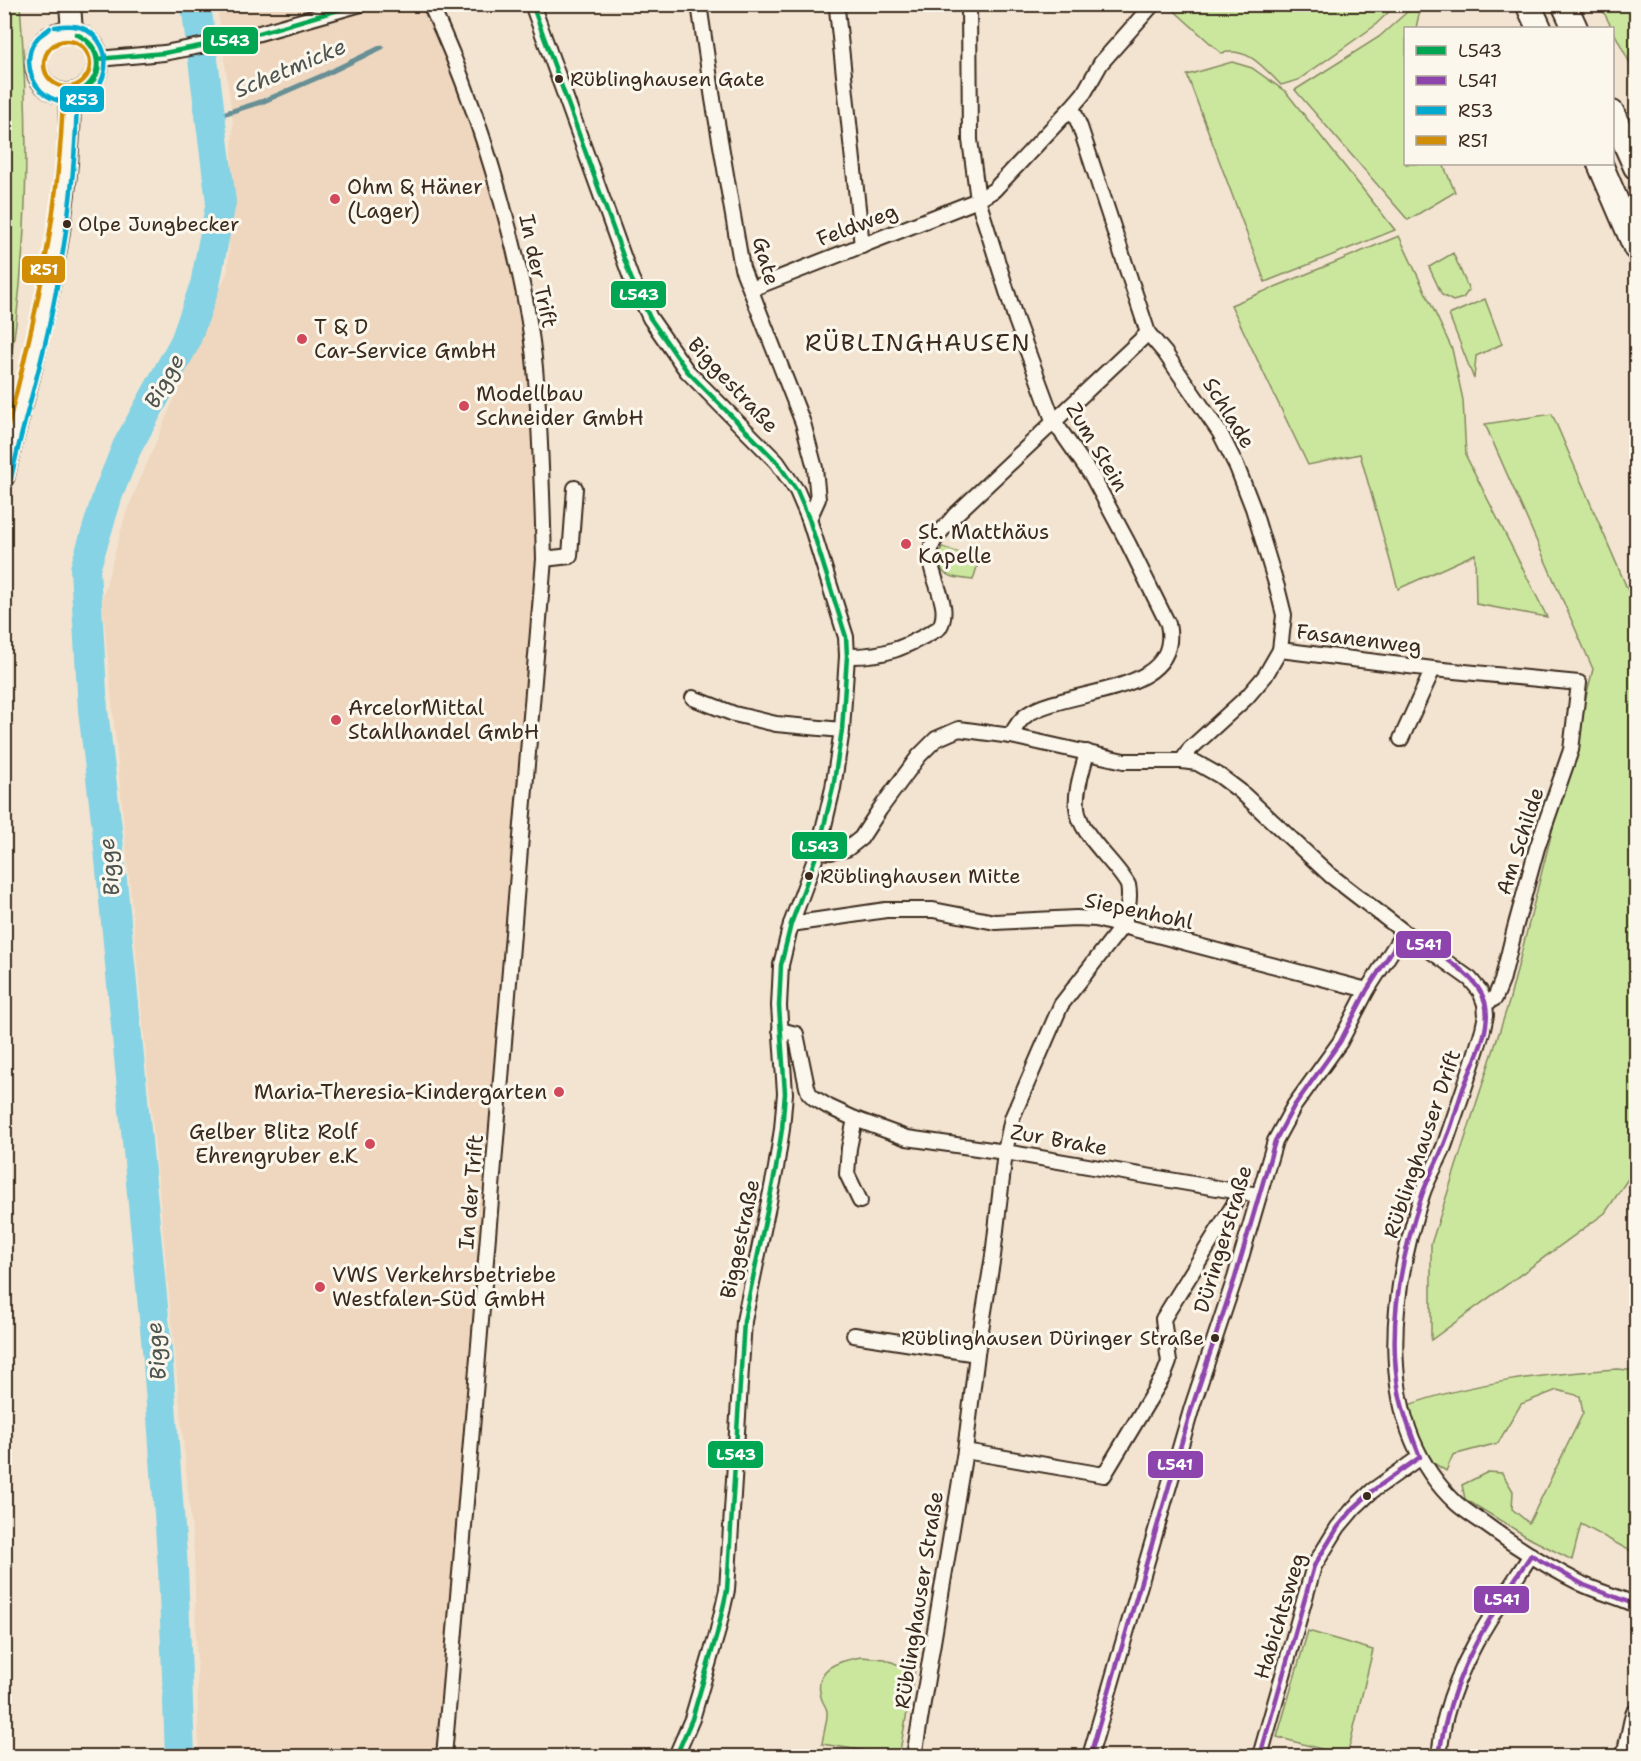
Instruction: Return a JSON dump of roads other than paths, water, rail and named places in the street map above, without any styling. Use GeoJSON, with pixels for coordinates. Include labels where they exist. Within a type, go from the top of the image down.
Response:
{"type":"FeatureCollection","features":[{"type":"Feature","properties":{"kind":"highway"},"geometry":{"type":"LineString","coordinates":[[1528,4],[1539,27]]}},
{"type":"Feature","properties":{"kind":"highway"},"geometry":{"type":"LineString","coordinates":[[1614,118],[1636,167]]}},
{"type":"Feature","properties":{"kind":"highway"},"geometry":{"type":"LineString","coordinates":[[1600,165],[1636,248]]}},
{"type":"Feature","properties":{"kind":"main road"},"geometry":{"type":"LineString","coordinates":[[70,4],[72,32]]}},
{"type":"Feature","properties":{"kind":"main road"},"geometry":{"type":"LineString","coordinates":[[72,32],[90,42],[98,59],[97,73],[92,82],[84,89],[70,94],[54,92],[45,86],[36,66],[41,46],[48,38],[56,34],[72,32]]}},
{"type":"Feature","properties":{"kind":"main road"},"geometry":{"type":"LineString","coordinates":[[4,476],[33,361],[59,238],[68,165],[70,94]]}},
{"type":"Feature","properties":{"kind":"main road"},"geometry":{"type":"LineString","coordinates":[[1627,1756],[1636,1714]]}},
{"type":"Feature","properties":{"kind":"street"},"geometry":{"type":"LineString","coordinates":[[98,59],[164,53],[242,38],[361,4]]}},
{"type":"Feature","properties":{"kind":"street","name":"In der Trift"},"geometry":{"type":"LineString","coordinates":[[430,4],[458,68],[480,130],[501,196],[522,284],[535,366],[544,559],[444,1756]]}},
{"type":"Feature","properties":{"kind":"street","name":"Biggestraße"},"geometry":{"type":"LineString","coordinates":[[532,4],[631,278],[650,318],[687,371],[777,462],[797,491],[809,519],[846,637],[847,656],[842,730],[833,788],[818,851],[791,924],[781,965],[780,1030],[785,1093],[782,1129],[744,1321],[727,1590],[694,1713],[676,1756]]}},
{"type":"Feature","properties":{"kind":"street","name":"Gate"},"geometry":{"type":"LineString","coordinates":[[699,4],[740,256],[803,423],[815,468],[818,499],[809,519]]}},
{"type":"Feature","properties":{"kind":"street","name":"Zum Stein"},"geometry":{"type":"LineString","coordinates":[[969,4],[970,140],[978,200],[1016,320],[1053,420],[1092,476],[1133,552],[1168,624],[1170,635],[1164,658],[1157,668],[1111,688],[1035,710],[1022,719],[1011,736]]}},
{"type":"Feature","properties":{"kind":"street","name":"Feldweg"},"geometry":{"type":"LineString","coordinates":[[751,289],[978,200],[994,190],[1072,107],[1101,63],[1153,4]]}},
{"type":"Feature","properties":{"kind":"street"},"geometry":{"type":"LineString","coordinates":[[837,9],[862,246]]}},
{"type":"Feature","properties":{"kind":"street","name":"Schlade"},"geometry":{"type":"LineString","coordinates":[[1072,107],[1148,333],[1165,353],[1214,424],[1237,467],[1253,508],[1284,615],[1280,650],[1265,676],[1247,698],[1190,749],[1182,761]]}},
{"type":"Feature","properties":{"kind":"street"},"geometry":{"type":"LineString","coordinates":[[847,656],[866,657],[892,652],[939,628],[944,621],[943,609],[931,567],[932,545],[955,515],[1053,420],[1148,333]]}},
{"type":"Feature","properties":{"kind":"street"},"geometry":{"type":"LineString","coordinates":[[544,559],[570,555],[575,488]]}},
{"type":"Feature","properties":{"kind":"street","name":"Fasanenweg"},"geometry":{"type":"LineString","coordinates":[[1280,650],[1579,684]]}},
{"type":"Feature","properties":{"kind":"street","name":"Fasanenweg"},"geometry":{"type":"LineString","coordinates":[[1401,739],[1433,669]]}},
{"type":"Feature","properties":{"kind":"street","name":"Am Schilde"},"geometry":{"type":"LineString","coordinates":[[1485,1004],[1495,998],[1502,981],[1537,848],[1571,750],[1579,684]]}},
{"type":"Feature","properties":{"kind":"street"},"geometry":{"type":"LineString","coordinates":[[693,698],[734,714],[776,724],[842,730]]}},
{"type":"Feature","properties":{"kind":"street"},"geometry":{"type":"LineString","coordinates":[[818,851],[831,852],[847,849],[861,838],[919,756],[936,739],[959,729],[1011,736],[1124,761],[1197,763],[1240,790],[1330,875],[1404,932],[1470,978],[1480,990],[1485,1004]]}},
{"type":"Feature","properties":{"kind":"street","name":"Rüblinghauser Straße"},"geometry":{"type":"LineString","coordinates":[[914,1756],[966,1451],[977,1354],[993,1256],[1005,1152],[1012,1118],[1061,1005],[1123,925],[1128,909],[1130,893],[1128,885],[1085,830],[1076,807],[1087,752]]}},
{"type":"Feature","properties":{"kind":"street","name":"Siepenhohl"},"geometry":{"type":"LineString","coordinates":[[791,924],[886,910],[933,910],[995,922],[1076,918],[1123,925],[1257,963],[1367,990]]}},
{"type":"Feature","properties":{"kind":"street","name":"Düringerstraße"},"geometry":{"type":"LineString","coordinates":[[1090,1756],[1192,1407],[1235,1278],[1275,1141],[1294,1106],[1340,1042],[1367,990],[1404,932]]}},
{"type":"Feature","properties":{"kind":"street","name":"Rüblinghauser Drift"},"geometry":{"type":"LineString","coordinates":[[1485,1004],[1484,1029],[1445,1144],[1422,1194],[1402,1275],[1395,1331],[1399,1390],[1408,1426],[1420,1457],[1437,1482],[1457,1504],[1531,1555],[1584,1585],[1636,1605]]}},
{"type":"Feature","properties":{"kind":"street","name":"Zur Brake"},"geometry":{"type":"LineString","coordinates":[[780,1030],[796,1034],[809,1093],[829,1107],[855,1119],[907,1138],[1005,1152],[1258,1195]]}},
{"type":"Feature","properties":{"kind":"street"},"geometry":{"type":"LineString","coordinates":[[855,1119],[847,1174],[860,1201]]}},
{"type":"Feature","properties":{"kind":"street","name":"Düringerstraße"},"geometry":{"type":"LineString","coordinates":[[966,1451],[1104,1475],[1164,1376],[1169,1362],[1163,1319],[1241,1193]]}},
{"type":"Feature","properties":{"kind":"street"},"geometry":{"type":"LineString","coordinates":[[854,1335],[977,1354]]}},
{"type":"Feature","properties":{"kind":"street","name":"Habichtsweg"},"geometry":{"type":"LineString","coordinates":[[1260,1756],[1314,1566],[1338,1527],[1354,1508],[1372,1491],[1420,1457]]}},
{"type":"Feature","properties":{"kind":"street"},"geometry":{"type":"LineString","coordinates":[[1438,1756],[1446,1716],[1457,1682],[1476,1641],[1531,1555]]}},
{"type":"Feature","properties":{"kind":"waterway","name":"Bigge"},"geometry":{"type":"LineString","coordinates":[[180,1756],[173,1568],[157,1349],[107,828],[93,710],[85,569],[108,494],[127,447],[185,342],[205,285],[221,202],[196,4]]}},
{"type":"Feature","properties":{"kind":"waterway","name":"Schetmicke"},"geometry":{"type":"LineString","coordinates":[[210,118],[264,101],[382,47]]}},
{"type":"Feature","properties":{"kind":"place","name":"Rüblinghausen Gate"},"geometry":{"type":"Point","coordinates":[559,79]}},
{"type":"Feature","properties":{"kind":"place","name":"Ohm & Häner (Lager)"},"geometry":{"type":"Point","coordinates":[335,199]}},
{"type":"Feature","properties":{"kind":"place","name":"Olpe Jungbecker"},"geometry":{"type":"Point","coordinates":[67,224]}},
{"type":"Feature","properties":{"kind":"place","name":"T & D Car-Service GmbH"},"geometry":{"type":"Point","coordinates":[302,339]}},
{"type":"Feature","properties":{"kind":"place","name":"Modellbau Schneider GmbH"},"geometry":{"type":"Point","coordinates":[464,406]}},
{"type":"Feature","properties":{"kind":"place","name":"St. Matthäus Kapelle"},"geometry":{"type":"Point","coordinates":[906,544]}},
{"type":"Feature","properties":{"kind":"place","name":"ArcelorMittal Stahlhandel GmbH"},"geometry":{"type":"Point","coordinates":[336,720]}},
{"type":"Feature","properties":{"kind":"place","name":"Rüblinghausen Mitte"},"geometry":{"type":"Point","coordinates":[809,876]}},
{"type":"Feature","properties":{"kind":"place","name":"Maria-Theresia-Kindergarten"},"geometry":{"type":"Point","coordinates":[559,1092]}},
{"type":"Feature","properties":{"kind":"place","name":"Gelber Blitz Rolf Ehrengruber e.K"},"geometry":{"type":"Point","coordinates":[370,1144]}},
{"type":"Feature","properties":{"kind":"place","name":"VWS Verkehrsbetriebe Westfalen-Süd GmbH"},"geometry":{"type":"Point","coordinates":[320,1287]}},
{"type":"Feature","properties":{"kind":"place","name":"Rüblinghausen Düringer Straße"},"geometry":{"type":"Point","coordinates":[1215,1338]}},
{"type":"Feature","properties":{"kind":"district","name":"RÜBLINGHAUSEN"},"geometry":{"type":"Point","coordinates":[918,343]}}]}
